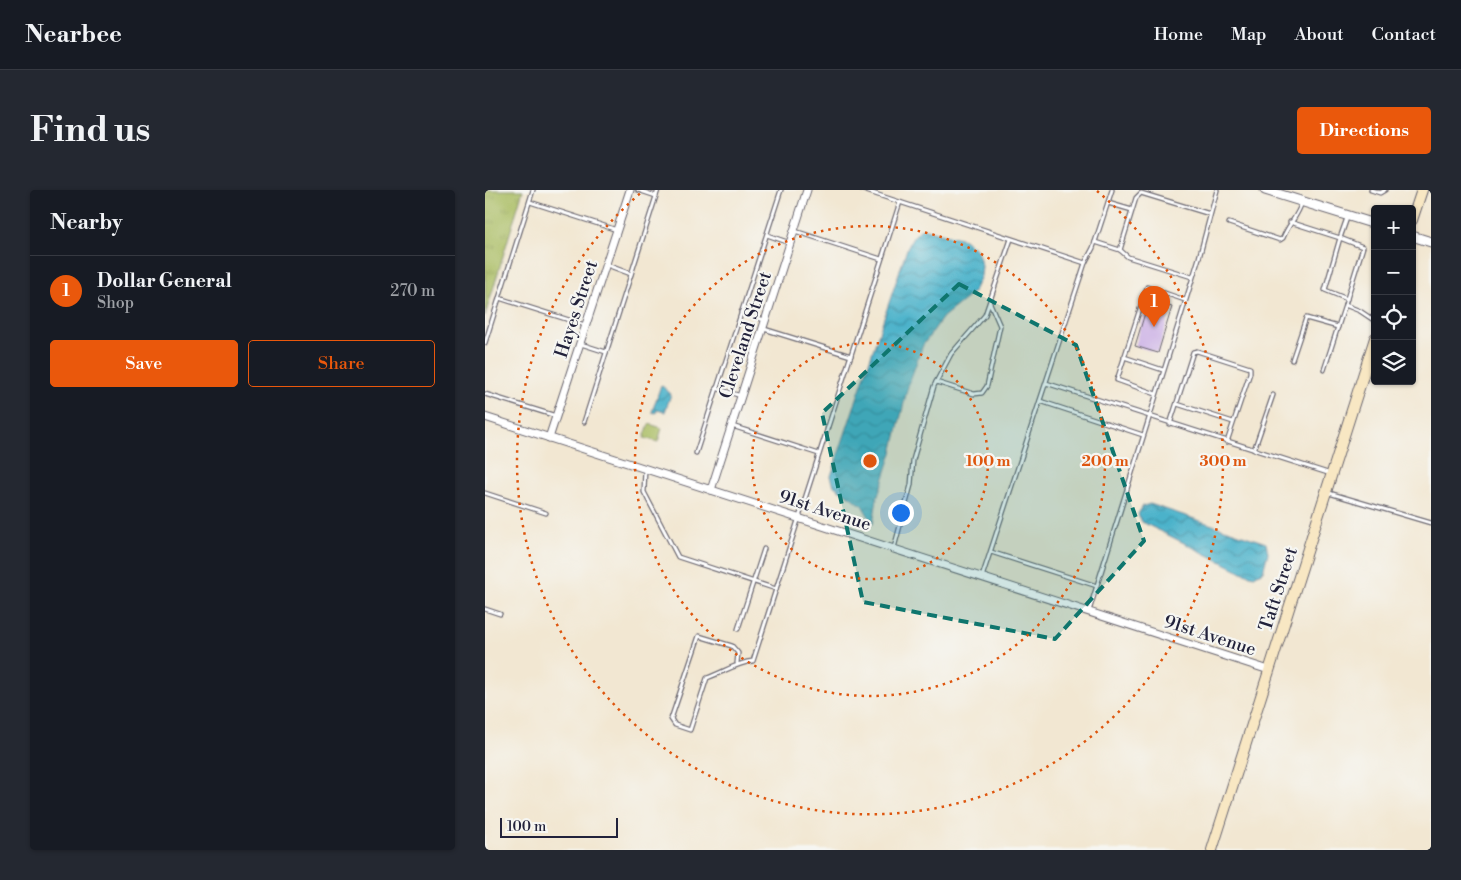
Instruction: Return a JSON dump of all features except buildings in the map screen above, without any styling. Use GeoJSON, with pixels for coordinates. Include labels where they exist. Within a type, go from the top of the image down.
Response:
{"type":"FeatureCollection","features":[{"type":"Feature","properties":{"kind":"main road"},"geometry":{"type":"LineString","coordinates":[[1416,208],[1422,190]]}},
{"type":"Feature","properties":{"kind":"main road","name":"Taft Street"},"geometry":{"type":"LineString","coordinates":[[1212,850],[1374,340]]}},
{"type":"Feature","properties":{"kind":"street","name":"Hayes Street"},"geometry":{"type":"LineString","coordinates":[[549,438],[630,190]]}},
{"type":"Feature","properties":{"kind":"street","name":"Cleveland Street"},"geometry":{"type":"LineString","coordinates":[[711,490],[807,190]]}},
{"type":"Feature","properties":{"kind":"street"},"geometry":{"type":"LineString","coordinates":[[1265,190],[1289,193],[1303,201],[1371,223]]}},
{"type":"Feature","properties":{"kind":"street"},"geometry":{"type":"LineString","coordinates":[[1416,237],[1431,242]]}},
{"type":"Feature","properties":{"kind":"street","name":"91st Avenue"},"geometry":{"type":"LineString","coordinates":[[485,417],[1269,670]]}},
{"type":"Feature","properties":{"kind":"lane"},"geometry":{"type":"LineString","coordinates":[[485,343],[533,190]]}},
{"type":"Feature","properties":{"kind":"lane"},"geometry":{"type":"LineString","coordinates":[[638,190],[656,196]]}},
{"type":"Feature","properties":{"kind":"lane"},"geometry":{"type":"LineString","coordinates":[[584,422],[658,190]]}},
{"type":"Feature","properties":{"kind":"lane"},"geometry":{"type":"LineString","coordinates":[[696,453],[781,190]]}},
{"type":"Feature","properties":{"kind":"lane"},"geometry":{"type":"LineString","coordinates":[[863,190],[1085,263]]}},
{"type":"Feature","properties":{"kind":"lane"},"geometry":{"type":"LineString","coordinates":[[983,577],[1085,263],[1095,242],[1112,190]]}},
{"type":"Feature","properties":{"kind":"lane"},"geometry":{"type":"LineString","coordinates":[[1089,611],[1217,190]]}},
{"type":"Feature","properties":{"kind":"lane"},"geometry":{"type":"LineString","coordinates":[[1371,190],[1380,193],[1385,190]]}},
{"type":"Feature","properties":{"kind":"lane"},"geometry":{"type":"LineString","coordinates":[[1120,250],[1136,198],[1141,193],[1209,214]]}},
{"type":"Feature","properties":{"kind":"lane"},"geometry":{"type":"LineString","coordinates":[[1229,224],[1280,240],[1283,238],[1290,222],[1298,214],[1303,201]]}},
{"type":"Feature","properties":{"kind":"lane"},"geometry":{"type":"LineString","coordinates":[[530,202],[618,230]]}},
{"type":"Feature","properties":{"kind":"lane"},"geometry":{"type":"LineString","coordinates":[[737,663],[738,653],[732,646],[699,636],[671,719],[675,725],[690,730],[707,678],[729,670],[737,663],[753,661],[900,202]]}},
{"type":"Feature","properties":{"kind":"lane"},"geometry":{"type":"LineString","coordinates":[[1108,203],[1132,210]]}},
{"type":"Feature","properties":{"kind":"lane"},"geometry":{"type":"LineString","coordinates":[[1347,299],[1325,290],[1348,216]]}},
{"type":"Feature","properties":{"kind":"lane"},"geometry":{"type":"LineString","coordinates":[[1290,222],[1363,247],[1324,370]]}},
{"type":"Feature","properties":{"kind":"lane"},"geometry":{"type":"LineString","coordinates":[[794,230],[881,259]]}},
{"type":"Feature","properties":{"kind":"lane"},"geometry":{"type":"LineString","coordinates":[[767,235],[790,243]]}},
{"type":"Feature","properties":{"kind":"lane"},"geometry":{"type":"LineString","coordinates":[[894,548],[911,485],[913,460],[936,382],[951,354],[985,315],[1011,239]]}},
{"type":"Feature","properties":{"kind":"lane"},"geometry":{"type":"LineString","coordinates":[[1095,242],[1120,250],[1128,257],[1192,277]]}},
{"type":"Feature","properties":{"kind":"lane"},"geometry":{"type":"LineString","coordinates":[[607,265],[631,274]]}},
{"type":"Feature","properties":{"kind":"lane"},"geometry":{"type":"LineString","coordinates":[[1156,394],[1117,380],[1123,357],[1147,287],[1185,300]]}},
{"type":"Feature","properties":{"kind":"lane"},"geometry":{"type":"LineString","coordinates":[[499,298],[587,326]]}},
{"type":"Feature","properties":{"kind":"lane"},"geometry":{"type":"LineString","coordinates":[[936,382],[974,394],[982,393],[987,386],[1000,326],[990,303]]}},
{"type":"Feature","properties":{"kind":"lane"},"geometry":{"type":"LineString","coordinates":[[1345,305],[1360,310],[1371,318]]}},
{"type":"Feature","properties":{"kind":"lane"},"geometry":{"type":"LineString","coordinates":[[741,312],[766,320]]}},
{"type":"Feature","properties":{"kind":"lane"},"geometry":{"type":"LineString","coordinates":[[1292,360],[1306,318],[1338,326]]}},
{"type":"Feature","properties":{"kind":"lane"},"geometry":{"type":"LineString","coordinates":[[763,328],[851,356]]}},
{"type":"Feature","properties":{"kind":"lane"},"geometry":{"type":"LineString","coordinates":[[581,344],[606,352]]}},
{"type":"Feature","properties":{"kind":"lane"},"geometry":{"type":"LineString","coordinates":[[1170,424],[1193,352],[1197,351],[1249,368],[1250,373],[1227,442]]}},
{"type":"Feature","properties":{"kind":"lane"},"geometry":{"type":"LineString","coordinates":[[1123,357],[1163,370]]}},
{"type":"Feature","properties":{"kind":"lane"},"geometry":{"type":"LineString","coordinates":[[1046,383],[1331,475]]}},
{"type":"Feature","properties":{"kind":"lane"},"geometry":{"type":"LineString","coordinates":[[716,388],[741,396]]}},
{"type":"Feature","properties":{"kind":"lane"},"geometry":{"type":"LineString","coordinates":[[485,394],[557,416]]}},
{"type":"Feature","properties":{"kind":"lane"},"geometry":{"type":"LineString","coordinates":[[1254,450],[1273,395]]}},
{"type":"Feature","properties":{"kind":"lane"},"geometry":{"type":"LineString","coordinates":[[1040,401],[1143,435]]}},
{"type":"Feature","properties":{"kind":"lane"},"geometry":{"type":"LineString","coordinates":[[1177,404],[1233,422]]}},
{"type":"Feature","properties":{"kind":"lane"},"geometry":{"type":"LineString","coordinates":[[731,426],[819,454]]}},
{"type":"Feature","properties":{"kind":"lane"},"geometry":{"type":"LineString","coordinates":[[645,468],[644,492],[678,557],[776,589]]}},
{"type":"Feature","properties":{"kind":"lane"},"geometry":{"type":"LineString","coordinates":[[485,493],[546,514]]}},
{"type":"Feature","properties":{"kind":"lane"},"geometry":{"type":"LineString","coordinates":[[1325,493],[1431,524]]}},
{"type":"Feature","properties":{"kind":"lane"},"geometry":{"type":"LineString","coordinates":[[738,629],[764,549]]}},
{"type":"Feature","properties":{"kind":"lane"},"geometry":{"type":"LineString","coordinates":[[991,552],[1097,586]]}},
{"type":"Feature","properties":{"kind":"lane"},"geometry":{"type":"LineString","coordinates":[[485,609],[500,614]]}},
{"type":"Feature","properties":{"kind":"highlighted area"},"geometry":{"type":"Polygon","coordinates":[[[959,284],[1076,345],[1144,541],[1055,639],[863,602],[822,413],[959,284]]]}},
{"type":"Feature","properties":{"kind":"green space"},"geometry":{"type":"Polygon","coordinates":[[[485,190],[523,190],[485,316],[485,190]]]}},
{"type":"Feature","properties":{"kind":"green space"},"geometry":{"type":"Polygon","coordinates":[[[649,424],[662,428],[658,442],[644,438],[649,424]]]}},
{"type":"Feature","properties":{"kind":"water"},"geometry":{"type":"Polygon","coordinates":[[[922,228],[964,239],[977,250],[982,266],[981,276],[973,293],[943,317],[923,345],[908,386],[892,453],[877,499],[873,524],[862,505],[834,486],[831,476],[908,246],[922,228]]]}},
{"type":"Feature","properties":{"kind":"water"},"geometry":{"type":"Polygon","coordinates":[[[661,385],[671,394],[665,412],[657,410],[656,413],[652,412],[661,385]]]}},
{"type":"Feature","properties":{"kind":"water"},"geometry":{"type":"Polygon","coordinates":[[[1150,504],[1266,543],[1268,553],[1263,571],[1254,576],[1244,573],[1142,522],[1138,514],[1143,506],[1150,504]]]}},
{"type":"Feature","properties":{"kind":"place","name":"Dollar General"},"geometry":{"type":"Point","coordinates":[1154,327]}}]}
